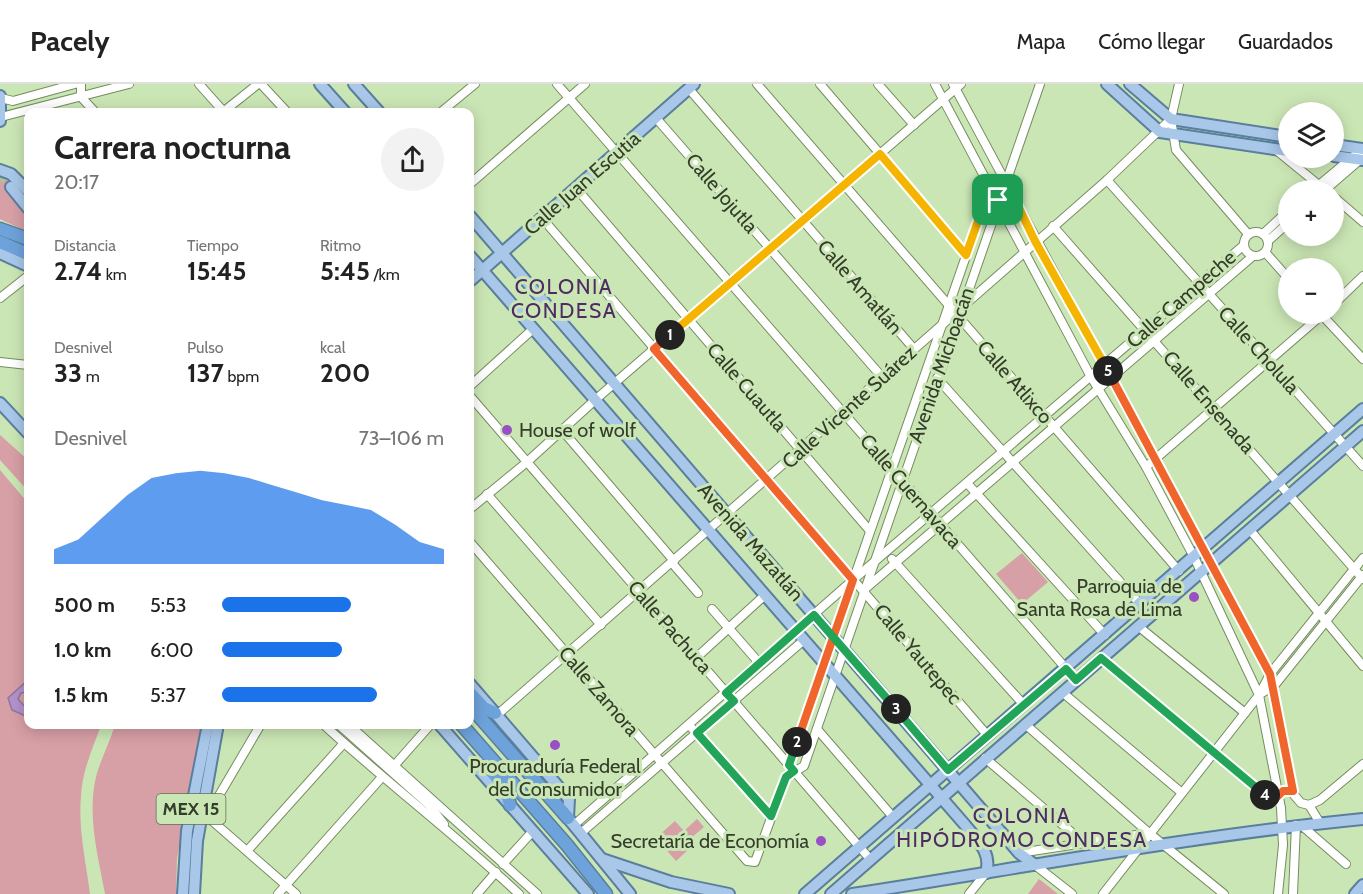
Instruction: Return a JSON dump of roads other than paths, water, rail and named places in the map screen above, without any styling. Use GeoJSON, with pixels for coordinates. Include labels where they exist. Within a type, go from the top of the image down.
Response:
{"type":"FeatureCollection","features":[{"type":"Feature","properties":{"kind":"highway"},"geometry":{"type":"LineString","coordinates":[[0,229],[24,238]]}},
{"type":"Feature","properties":{"kind":"highway"},"geometry":{"type":"LineString","coordinates":[[0,242],[24,252]]}},
{"type":"Feature","properties":{"kind":"highway"},"geometry":{"type":"LineString","coordinates":[[474,697],[484,708],[496,714]]}},
{"type":"Feature","properties":{"kind":"highway"},"geometry":{"type":"LineString","coordinates":[[474,711],[574,825]]}},
{"type":"Feature","properties":{"kind":"highway"},"geometry":{"type":"LineString","coordinates":[[465,729],[567,844],[606,894]]}},
{"type":"Feature","properties":{"kind":"highway"},"geometry":{"type":"LineString","coordinates":[[476,742],[484,762],[505,787],[510,805]]}},
{"type":"Feature","properties":{"kind":"main road"},"geometry":{"type":"LineString","coordinates":[[320,84],[341,108]]}},
{"type":"Feature","properties":{"kind":"main road"},"geometry":{"type":"LineString","coordinates":[[354,84],[375,108]]}},
{"type":"Feature","properties":{"kind":"main road"},"geometry":{"type":"LineString","coordinates":[[1107,84],[1160,132],[1278,149]]}},
{"type":"Feature","properties":{"kind":"main road"},"geometry":{"type":"LineString","coordinates":[[1130,84],[1171,119],[1278,135]]}},
{"type":"Feature","properties":{"kind":"main road","name":"Calle Juan Escutia"},"geometry":{"type":"LineString","coordinates":[[474,278],[692,87]]}},
{"type":"Feature","properties":{"kind":"main road"},"geometry":{"type":"LineString","coordinates":[[0,97],[1,119]]}},
{"type":"Feature","properties":{"kind":"main road"},"geometry":{"type":"LineString","coordinates":[[1344,149],[1360,156]]}},
{"type":"Feature","properties":{"kind":"main road"},"geometry":{"type":"LineString","coordinates":[[1344,156],[1360,156]]}},
{"type":"Feature","properties":{"kind":"main road"},"geometry":{"type":"LineString","coordinates":[[0,162],[5,172],[24,188]]}},
{"type":"Feature","properties":{"kind":"main road"},"geometry":{"type":"LineString","coordinates":[[11,187],[24,203]]}},
{"type":"Feature","properties":{"kind":"main road","name":"Avenida Mazatlán"},"geometry":{"type":"LineString","coordinates":[[474,221],[1019,853],[1035,865]]}},
{"type":"Feature","properties":{"kind":"main road"},"geometry":{"type":"LineString","coordinates":[[0,254],[24,264]]}},
{"type":"Feature","properties":{"kind":"main road","name":"Avenida Mazatlán"},"geometry":{"type":"LineString","coordinates":[[474,261],[530,332],[595,400],[931,785],[986,852],[989,863],[986,873]]}},
{"type":"Feature","properties":{"kind":"main road"},"geometry":{"type":"LineString","coordinates":[[0,403],[24,429]]}},
{"type":"Feature","properties":{"kind":"main road"},"geometry":{"type":"LineString","coordinates":[[805,894],[1363,409]]}},
{"type":"Feature","properties":{"kind":"main road"},"geometry":{"type":"LineString","coordinates":[[831,894],[1363,430]]}},
{"type":"Feature","properties":{"kind":"main road"},"geometry":{"type":"LineString","coordinates":[[474,689],[569,799],[574,825],[630,894]]}},
{"type":"Feature","properties":{"kind":"main road","name":"MEX 15"},"geometry":{"type":"LineString","coordinates":[[183,894],[187,831],[207,729]]}},
{"type":"Feature","properties":{"kind":"main road","name":"MEX 15"},"geometry":{"type":"LineString","coordinates":[[194,894],[194,869],[205,814],[217,729]]}},
{"type":"Feature","properties":{"kind":"main road"},"geometry":{"type":"LineString","coordinates":[[444,729],[588,894]]}},
{"type":"Feature","properties":{"kind":"main road"},"geometry":{"type":"LineString","coordinates":[[852,894],[1165,843],[1282,826],[1363,819]]}},
{"type":"Feature","properties":{"kind":"main road"},"geometry":{"type":"LineString","coordinates":[[602,859],[671,882],[729,894]]}},
{"type":"Feature","properties":{"kind":"main road"},"geometry":{"type":"LineString","coordinates":[[1355,894],[1363,885]]}},
{"type":"Feature","properties":{"kind":"street"},"geometry":{"type":"LineString","coordinates":[[0,97],[13,101],[75,84]]}},
{"type":"Feature","properties":{"kind":"street"},"geometry":{"type":"LineString","coordinates":[[81,84],[81,97],[91,108]]}},
{"type":"Feature","properties":{"kind":"street"},"geometry":{"type":"LineString","coordinates":[[41,108],[129,84]]}},
{"type":"Feature","properties":{"kind":"street"},"geometry":{"type":"LineString","coordinates":[[199,84],[220,108]]}},
{"type":"Feature","properties":{"kind":"street"},"geometry":{"type":"LineString","coordinates":[[229,108],[260,84],[282,108]]}},
{"type":"Feature","properties":{"kind":"street"},"geometry":{"type":"LineString","coordinates":[[446,108],[475,84]]}},
{"type":"Feature","properties":{"kind":"street","name":"Calle Cuernavaca"},"geometry":{"type":"LineString","coordinates":[[557,84],[1076,680]]}},
{"type":"Feature","properties":{"kind":"street"},"geometry":{"type":"LineString","coordinates":[[474,181],[585,84]]}},
{"type":"Feature","properties":{"kind":"street","name":"Calle Atlixco"},"geometry":{"type":"LineString","coordinates":[[757,84],[948,306],[958,312],[1045,417],[1179,571]]}},
{"type":"Feature","properties":{"kind":"street"},"geometry":{"type":"LineString","coordinates":[[820,84],[966,255]]}},
{"type":"Feature","properties":{"kind":"street"},"geometry":{"type":"LineString","coordinates":[[878,84],[914,125]]}},
{"type":"Feature","properties":{"kind":"street"},"geometry":{"type":"LineString","coordinates":[[935,84],[1091,376],[1146,467],[1194,557],[1259,695],[1280,793],[1283,845],[1278,894]]}},
{"type":"Feature","properties":{"kind":"street","name":"Avenida Michoacán"},"geometry":{"type":"LineString","coordinates":[[791,768],[804,766],[958,312],[1040,84]]}},
{"type":"Feature","properties":{"kind":"street"},"geometry":{"type":"LineString","coordinates":[[1179,84],[1171,119],[1176,150],[1248,234]]}},
{"type":"Feature","properties":{"kind":"street"},"geometry":{"type":"LineString","coordinates":[[474,506],[944,99],[956,86],[1035,241],[1105,365],[1270,674],[1293,791],[1301,803],[1309,805],[1320,800],[1363,764]]}},
{"type":"Feature","properties":{"kind":"street","name":"Calle Amatlán"},"geometry":{"type":"LineString","coordinates":[[692,87],[802,221],[914,350]]}},
{"type":"Feature","properties":{"kind":"street"},"geometry":{"type":"LineString","coordinates":[[1,119],[24,113]]}},
{"type":"Feature","properties":{"kind":"street","name":"Calle Jojutla"},"geometry":{"type":"LineString","coordinates":[[656,118],[882,377]]}},
{"type":"Feature","properties":{"kind":"street","name":"Calle Vicente Suárez"},"geometry":{"type":"LineString","coordinates":[[496,714],[728,515],[958,312],[1024,250],[1107,180],[1160,132],[1171,119]]}},
{"type":"Feature","properties":{"kind":"street"},"geometry":{"type":"LineString","coordinates":[[1275,149],[1311,180]]}},
{"type":"Feature","properties":{"kind":"street"},"geometry":{"type":"LineString","coordinates":[[1332,180],[1360,156]]}},
{"type":"Feature","properties":{"kind":"street"},"geometry":{"type":"LineString","coordinates":[[990,187],[1005,179]]}},
{"type":"Feature","properties":{"kind":"street","name":"Calle Cholula"},"geometry":{"type":"LineString","coordinates":[[1107,180],[1363,466]]}},
{"type":"Feature","properties":{"kind":"street","name":"Avenida Michoacán"},"geometry":{"type":"LineString","coordinates":[[755,862],[791,768],[833,637],[990,187]]}},
{"type":"Feature","properties":{"kind":"street","name":"Calle Cuautla"},"geometry":{"type":"LineString","coordinates":[[576,188],[870,531]]}},
{"type":"Feature","properties":{"kind":"street"},"geometry":{"type":"LineString","coordinates":[[1344,206],[1363,222]]}},
{"type":"Feature","properties":{"kind":"street","name":"Calle Yautepec"},"geometry":{"type":"LineString","coordinates":[[542,218],[988,736]]}},
{"type":"Feature","properties":{"kind":"street"},"geometry":{"type":"LineString","coordinates":[[1263,234],[1278,220]]}},
{"type":"Feature","properties":{"kind":"street","name":"Calle Ensenada"},"geometry":{"type":"LineString","coordinates":[[1053,226],[1362,577]]}},
{"type":"Feature","properties":{"kind":"street"},"geometry":{"type":"LineString","coordinates":[[1248,234],[1255,232],[1263,234],[1268,241]]}},
{"type":"Feature","properties":{"kind":"street"},"geometry":{"type":"LineString","coordinates":[[1265,252],[1268,241],[1278,232]]}},
{"type":"Feature","properties":{"kind":"street"},"geometry":{"type":"LineString","coordinates":[[1248,234],[1244,245],[1252,256],[1265,252]]}},
{"type":"Feature","properties":{"kind":"street","name":"Calle Campeche"},"geometry":{"type":"LineString","coordinates":[[574,825],[853,580],[1244,245]]}},
{"type":"Feature","properties":{"kind":"street"},"geometry":{"type":"LineString","coordinates":[[1265,252],[1278,267]]}},
{"type":"Feature","properties":{"kind":"street","name":"Calle Campeche"},"geometry":{"type":"LineString","coordinates":[[864,591],[1252,256]]}},
{"type":"Feature","properties":{"kind":"street"},"geometry":{"type":"LineString","coordinates":[[1344,294],[1363,276]]}},
{"type":"Feature","properties":{"kind":"street"},"geometry":{"type":"LineString","coordinates":[[0,298],[24,279]]}},
{"type":"Feature","properties":{"kind":"street"},"geometry":{"type":"LineString","coordinates":[[1146,467],[1311,324]]}},
{"type":"Feature","properties":{"kind":"street"},"geometry":{"type":"LineString","coordinates":[[1331,324],[1363,359]]}},
{"type":"Feature","properties":{"kind":"street"},"geometry":{"type":"LineString","coordinates":[[474,382],[530,332]]}},
{"type":"Feature","properties":{"kind":"street"},"geometry":{"type":"LineString","coordinates":[[0,362],[24,365]]}},
{"type":"Feature","properties":{"kind":"street"},"geometry":{"type":"LineString","coordinates":[[937,378],[1140,604]]}},
{"type":"Feature","properties":{"kind":"street","name":"Calle Pachuca"},"geometry":{"type":"LineString","coordinates":[[474,401],[870,859]]}},
{"type":"Feature","properties":{"kind":"street"},"geometry":{"type":"LineString","coordinates":[[562,430],[698,593]]}},
{"type":"Feature","properties":{"kind":"street"},"geometry":{"type":"LineString","coordinates":[[967,483],[1105,635]]}},
{"type":"Feature","properties":{"kind":"street"},"geometry":{"type":"LineString","coordinates":[[488,494],[601,625]]}},
{"type":"Feature","properties":{"kind":"street"},"geometry":{"type":"LineString","coordinates":[[1250,530],[1363,666]]}},
{"type":"Feature","properties":{"kind":"street"},"geometry":{"type":"LineString","coordinates":[[879,545],[1024,705]]}},
{"type":"Feature","properties":{"kind":"street","name":"Calle Zamora"},"geometry":{"type":"LineString","coordinates":[[474,547],[747,861],[755,862]]}},
{"type":"Feature","properties":{"kind":"street"},"geometry":{"type":"LineString","coordinates":[[1103,894],[1259,695],[1270,674],[1363,558]]}},
{"type":"Feature","properties":{"kind":"street"},"geometry":{"type":"LineString","coordinates":[[1259,695],[1274,686],[1362,577]]}},
{"type":"Feature","properties":{"kind":"street"},"geometry":{"type":"LineString","coordinates":[[696,658],[765,595]]}},
{"type":"Feature","properties":{"kind":"street"},"geometry":{"type":"LineString","coordinates":[[712,609],[760,664]]}},
{"type":"Feature","properties":{"kind":"street"},"geometry":{"type":"LineString","coordinates":[[1138,626],[1245,713]]}},
{"type":"Feature","properties":{"kind":"street"},"geometry":{"type":"LineString","coordinates":[[574,825],[662,764],[804,640]]}},
{"type":"Feature","properties":{"kind":"street"},"geometry":{"type":"LineString","coordinates":[[1101,658],[1271,800],[1280,793],[1293,791]]}},
{"type":"Feature","properties":{"kind":"street"},"geometry":{"type":"LineString","coordinates":[[1062,692],[1182,793]]}},
{"type":"Feature","properties":{"kind":"street"},"geometry":{"type":"LineString","coordinates":[[1025,724],[1149,833],[1165,843],[1224,894]]}},
{"type":"Feature","properties":{"kind":"street"},"geometry":{"type":"LineString","coordinates":[[689,725],[771,816]]}},
{"type":"Feature","properties":{"kind":"street"},"geometry":{"type":"LineString","coordinates":[[258,729],[205,814],[296,894]]}},
{"type":"Feature","properties":{"kind":"street"},"geometry":{"type":"LineString","coordinates":[[329,729],[382,777],[451,832],[519,894]]}},
{"type":"Feature","properties":{"kind":"street"},"geometry":{"type":"LineString","coordinates":[[344,729],[429,805],[451,832]]}},
{"type":"Feature","properties":{"kind":"street"},"geometry":{"type":"LineString","coordinates":[[353,729],[537,894]]}},
{"type":"Feature","properties":{"kind":"street"},"geometry":{"type":"LineString","coordinates":[[394,766],[427,729]]}},
{"type":"Feature","properties":{"kind":"street"},"geometry":{"type":"LineString","coordinates":[[817,729],[893,817]]}},
{"type":"Feature","properties":{"kind":"street"},"geometry":{"type":"LineString","coordinates":[[247,851],[344,743]]}},
{"type":"Feature","properties":{"kind":"street"},"geometry":{"type":"LineString","coordinates":[[985,758],[1084,843]]}},
{"type":"Feature","properties":{"kind":"street"},"geometry":{"type":"LineString","coordinates":[[278,894],[382,777]]}},
{"type":"Feature","properties":{"kind":"street"},"geometry":{"type":"LineString","coordinates":[[1309,805],[1320,823]]}},
{"type":"Feature","properties":{"kind":"street"},"geometry":{"type":"LineString","coordinates":[[1298,825],[1346,864]]}},
{"type":"Feature","properties":{"kind":"street"},"geometry":{"type":"LineString","coordinates":[[1293,894],[1298,825]]}},
{"type":"Feature","properties":{"kind":"street"},"geometry":{"type":"LineString","coordinates":[[503,864],[533,831]]}},
{"type":"Feature","properties":{"kind":"street"},"geometry":{"type":"LineString","coordinates":[[1019,853],[1149,833]]}},
{"type":"Feature","properties":{"kind":"street"},"geometry":{"type":"LineString","coordinates":[[1035,865],[1072,894]]}},
{"type":"Feature","properties":{"kind":"street"},"geometry":{"type":"LineString","coordinates":[[477,894],[496,872]]}},
{"type":"Feature","properties":{"kind":"street"},"geometry":{"type":"LineString","coordinates":[[969,894],[986,873]]}},
{"type":"Feature","properties":{"kind":"tunnel"},"geometry":{"type":"LineString","coordinates":[[0,172],[11,187]]}},
{"type":"Feature","properties":{"kind":"place","name":"House of wolf"},"geometry":{"type":"Point","coordinates":[507,430]}},
{"type":"Feature","properties":{"kind":"place","name":"Parroquia de Santa Rosa de Lima"},"geometry":{"type":"Point","coordinates":[1194,597]}},
{"type":"Feature","properties":{"kind":"place","name":"Procuraduría Federal del Consumidor"},"geometry":{"type":"Point","coordinates":[555,745]}},
{"type":"Feature","properties":{"kind":"place","name":"Secretaría de Economía"},"geometry":{"type":"Point","coordinates":[821,841]}},
{"type":"Feature","properties":{"kind":"district","name":"COLONIA CONDESA"},"geometry":{"type":"Point","coordinates":[564,299]}},
{"type":"Feature","properties":{"kind":"district","name":"COLONIA HIPÓDROMO CONDESA"},"geometry":{"type":"Point","coordinates":[1022,828]}}]}
